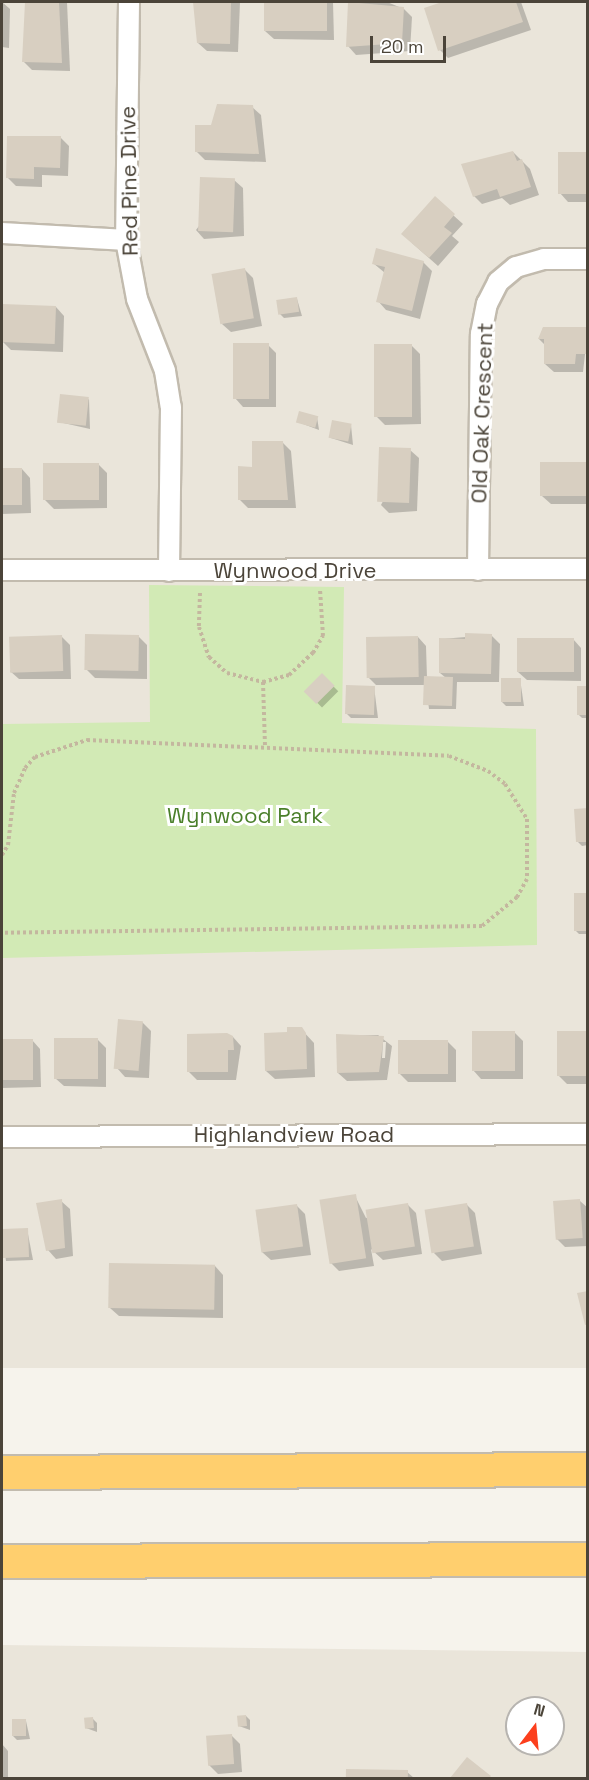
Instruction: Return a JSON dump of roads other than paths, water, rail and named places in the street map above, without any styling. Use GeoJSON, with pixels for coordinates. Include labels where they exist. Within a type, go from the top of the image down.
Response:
{"type":"FeatureCollection","features":[{"type":"Feature","properties":{"kind":"highway"},"geometry":{"type":"LineString","coordinates":[[2,1472],[588,1469]]}},
{"type":"Feature","properties":{"kind":"highway"},"geometry":{"type":"LineString","coordinates":[[2,1561],[588,1559]]}},
{"type":"Feature","properties":{"kind":"street","name":"Red Pine Drive"},"geometry":{"type":"LineString","coordinates":[[129,2],[126,240],[137,299],[165,371],[171,407],[169,571]]}},
{"type":"Feature","properties":{"kind":"street"},"geometry":{"type":"LineString","coordinates":[[2,233],[126,240]]}},
{"type":"Feature","properties":{"kind":"street","name":"Old Oak Crescent"},"geometry":{"type":"LineString","coordinates":[[478,570],[481,334],[487,304],[498,282],[516,267],[544,259],[588,259]]}},
{"type":"Feature","properties":{"kind":"street","name":"Wynwood Drive"},"geometry":{"type":"LineString","coordinates":[[2,570],[588,569]]}},
{"type":"Feature","properties":{"kind":"street","name":"Highlandview Road"},"geometry":{"type":"LineString","coordinates":[[2,1137],[588,1134]]}},
{"type":"Feature","properties":{"kind":"park label","name":"Wynwood Park"},"geometry":{"type":"Point","coordinates":[245,816]}}]}
